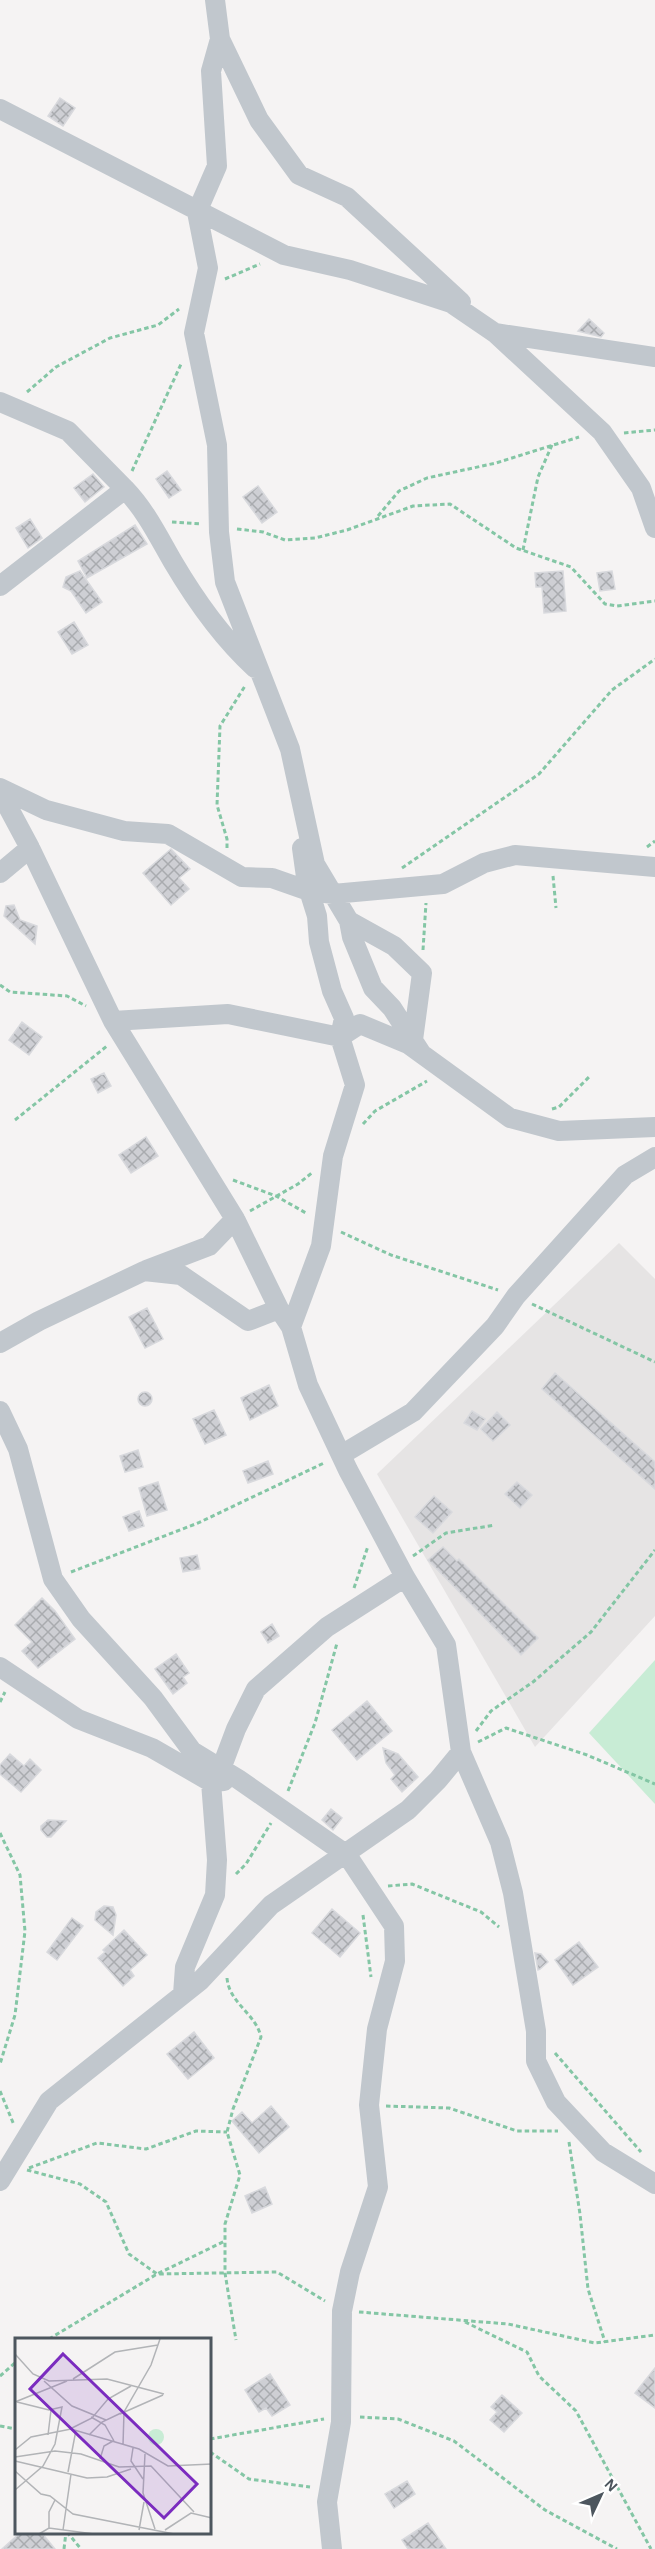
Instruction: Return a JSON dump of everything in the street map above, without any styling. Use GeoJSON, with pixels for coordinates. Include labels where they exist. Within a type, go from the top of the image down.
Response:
{"type":"FeatureCollection","features":[{"type":"Feature","properties":{"kind":"street"},"geometry":{"type":"LineString","coordinates":[[215,0],[220,39],[259,120],[298,175],[347,197],[602,432],[641,488],[655,528]]}},
{"type":"Feature","properties":{"kind":"street"},"geometry":{"type":"LineString","coordinates":[[220,39],[211,71],[217,166],[197,212],[208,268],[194,333],[217,445],[219,525],[225,582],[255,668],[290,749],[315,864],[349,921],[352,937],[373,988],[392,1008],[417,1047]]}},
{"type":"Feature","properties":{"kind":"street"},"geometry":{"type":"LineString","coordinates":[[0,109],[284,255],[350,270],[451,303],[495,333],[655,357]]}},
{"type":"Feature","properties":{"kind":"street"},"geometry":{"type":"LineString","coordinates":[[3,407],[68,431],[125,489],[143,508],[178,570],[216,627],[255,668]]}},
{"type":"Feature","properties":{"kind":"street"},"geometry":{"type":"LineString","coordinates":[[0,586],[125,489]]}},
{"type":"Feature","properties":{"kind":"street"},"geometry":{"type":"LineString","coordinates":[[0,790],[46,810],[124,831],[168,834],[242,877],[272,878],[309,891],[333,894],[443,884],[484,863],[515,855],[647,864],[655,867]]}},
{"type":"Feature","properties":{"kind":"street"},"geometry":{"type":"LineString","coordinates":[[0,790],[117,1028],[235,1219],[279,1309],[291,1327],[308,1385],[341,1455],[402,1571],[446,1645],[460,1752],[500,1842],[513,1893],[536,2031],[537,2061],[556,2102],[603,2152],[655,2184]]}},
{"type":"Feature","properties":{"kind":"street"},"geometry":{"type":"LineString","coordinates":[[291,1327],[321,1246],[333,1156],[355,1085],[340,1037],[344,1018],[332,991],[321,952],[317,916],[301,852],[304,813]]}},
{"type":"Feature","properties":{"kind":"street"},"geometry":{"type":"LineString","coordinates":[[0,873],[30,848]]}},
{"type":"Feature","properties":{"kind":"street"},"geometry":{"type":"LineString","coordinates":[[349,921],[394,946],[422,973],[417,1047]]}},
{"type":"Feature","properties":{"kind":"street"},"geometry":{"type":"LineString","coordinates":[[117,1028],[228,1014],[340,1037],[360,1024],[417,1047],[510,1118],[558,1131],[655,1127]]}},
{"type":"Feature","properties":{"kind":"street"},"geometry":{"type":"LineString","coordinates":[[612,1127],[655,1136]]}},
{"type":"Feature","properties":{"kind":"street"},"geometry":{"type":"LineString","coordinates":[[341,1455],[413,1412],[495,1326],[516,1296],[625,1175],[655,1157]]}},
{"type":"Feature","properties":{"kind":"street"},"geometry":{"type":"LineString","coordinates":[[0,1343],[39,1321],[144,1271],[209,1246],[235,1219]]}},
{"type":"Feature","properties":{"kind":"street"},"geometry":{"type":"LineString","coordinates":[[144,1271],[181,1275],[248,1321],[279,1309]]}},
{"type":"Feature","properties":{"kind":"street"},"geometry":{"type":"LineString","coordinates":[[0,1411],[18,1449],[53,1579],[81,1619],[153,1698],[192,1751],[216,1775]]}},
{"type":"Feature","properties":{"kind":"street"},"geometry":{"type":"LineString","coordinates":[[183,1994],[185,1967],[215,1895],[216,1775],[256,1689],[327,1627],[345,1616],[402,1571]]}},
{"type":"Feature","properties":{"kind":"street"},"geometry":{"type":"LineString","coordinates":[[0,1667],[78,1719],[216,1775],[238,1779],[347,1855],[365,1896],[394,1926],[395,1961],[377,2029],[369,2105],[378,2187],[350,2271],[342,2311],[341,2416],[327,2502],[332,2549]]}},
{"type":"Feature","properties":{"kind":"street"},"geometry":{"type":"LineString","coordinates":[[0,2181],[49,2101],[200,1981],[271,1905],[347,1855],[408,1810],[438,1780],[460,1752]]}},
{"type":"Feature","properties":{"kind":"path"},"geometry":{"type":"LineString","coordinates":[[3,407],[56,367],[110,338],[158,325],[203,292],[238,272],[284,255]]}},
{"type":"Feature","properties":{"kind":"path"},"geometry":{"type":"LineString","coordinates":[[125,489],[194,333]]}},
{"type":"Feature","properties":{"kind":"path"},"geometry":{"type":"LineString","coordinates":[[377,518],[399,491],[427,478],[496,463],[602,432],[632,433],[655,430]]}},
{"type":"Feature","properties":{"kind":"path"},"geometry":{"type":"LineString","coordinates":[[522,550],[538,477],[552,445]]}},
{"type":"Feature","properties":{"kind":"path"},"geometry":{"type":"LineString","coordinates":[[143,508],[174,523],[219,525],[263,532],[285,540],[315,538],[347,530],[413,506],[450,504],[522,550],[571,567],[605,604],[617,606],[655,601]]}},
{"type":"Feature","properties":{"kind":"path"},"geometry":{"type":"LineString","coordinates":[[400,869],[539,774],[612,690],[655,659]]}},
{"type":"Feature","properties":{"kind":"path"},"geometry":{"type":"LineString","coordinates":[[228,870],[227,839],[217,806],[216,790],[220,726],[255,668]]}},
{"type":"Feature","properties":{"kind":"path"},"geometry":{"type":"LineString","coordinates":[[547,857],[556,888],[556,908]]}},
{"type":"Feature","properties":{"kind":"path"},"geometry":{"type":"LineString","coordinates":[[422,973],[426,898],[443,884]]}},
{"type":"Feature","properties":{"kind":"path"},"geometry":{"type":"LineString","coordinates":[[0,985],[10,992],[67,996],[117,1028],[15,1120]]}},
{"type":"Feature","properties":{"kind":"path"},"geometry":{"type":"LineString","coordinates":[[531,1124],[545,1112],[559,1107],[590,1076]]}},
{"type":"Feature","properties":{"kind":"path"},"geometry":{"type":"LineString","coordinates":[[204,1169],[276,1196],[324,1224],[391,1255],[516,1296],[655,1362]]}},
{"type":"Feature","properties":{"kind":"path"},"geometry":{"type":"LineString","coordinates":[[53,1579],[198,1523],[265,1489],[341,1455]]}},
{"type":"Feature","properties":{"kind":"path"},"geometry":{"type":"LineString","coordinates":[[215,1895],[246,1864],[280,1809],[315,1723],[345,1616],[376,1522]]}},
{"type":"Feature","properties":{"kind":"path"},"geometry":{"type":"LineString","coordinates":[[402,1571],[446,1533],[495,1526]]}},
{"type":"Feature","properties":{"kind":"path"},"geometry":{"type":"LineString","coordinates":[[460,1752],[491,1711],[533,1682],[591,1632],[655,1550]]}},
{"type":"Feature","properties":{"kind":"path"},"geometry":{"type":"LineString","coordinates":[[460,1752],[506,1728],[587,1755],[655,1784]]}},
{"type":"Feature","properties":{"kind":"path"},"geometry":{"type":"LineString","coordinates":[[0,1833],[20,1875],[25,1931],[15,2015],[0,2064]]}},
{"type":"Feature","properties":{"kind":"path"},"geometry":{"type":"LineString","coordinates":[[372,1985],[365,1896],[412,1884],[481,1912],[520,1943]]}},
{"type":"Feature","properties":{"kind":"path"},"geometry":{"type":"LineString","coordinates":[[234,1944],[226,1980],[231,1995],[259,2026],[261,2037],[233,2109],[227,2132],[240,2175],[225,2224],[225,2273],[236,2340]]}},
{"type":"Feature","properties":{"kind":"path"},"geometry":{"type":"LineString","coordinates":[[536,2031],[648,2160]]}},
{"type":"Feature","properties":{"kind":"path"},"geometry":{"type":"LineString","coordinates":[[0,2091],[23,2145]]}},
{"type":"Feature","properties":{"kind":"path"},"geometry":{"type":"LineString","coordinates":[[369,2105],[449,2108],[517,2131],[567,2132],[580,2214],[588,2289],[605,2342]]}},
{"type":"Feature","properties":{"kind":"path"},"geometry":{"type":"LineString","coordinates":[[227,2132],[196,2131],[146,2149],[97,2143],[24,2170],[80,2184],[106,2202],[129,2254],[156,2274],[277,2272],[342,2311],[508,2324],[595,2343],[655,2335]]}},
{"type":"Feature","properties":{"kind":"path"},"geometry":{"type":"LineString","coordinates":[[51,2338],[156,2274],[225,2241]]}},
{"type":"Feature","properties":{"kind":"path"},"geometry":{"type":"LineString","coordinates":[[463,2322],[527,2352],[539,2376],[576,2411],[651,2549]]}},
{"type":"Feature","properties":{"kind":"path"},"geometry":{"type":"LineString","coordinates":[[0,2376],[15,2363]]}},
{"type":"Feature","properties":{"kind":"path"},"geometry":{"type":"LineString","coordinates":[[212,2439],[341,2416],[398,2419],[454,2441],[545,2510],[617,2549]]}},
{"type":"Feature","properties":{"kind":"path"},"geometry":{"type":"LineString","coordinates":[[0,2426],[15,2429]]}},
{"type":"Feature","properties":{"kind":"path"},"geometry":{"type":"LineString","coordinates":[[212,2453],[249,2479],[330,2489]]}},
{"type":"Feature","properties":{"kind":"path"},"geometry":{"type":"LineString","coordinates":[[64,2549],[66,2534]]}},
{"type":"Feature","properties":{"kind":"path"},"geometry":{"type":"LineString","coordinates":[[68,2534],[81,2549]]}},
{"type":"Feature","properties":{"kind":"shaded area"},"geometry":{"type":"Polygon","coordinates":[[[619,1243],[655,1279],[655,1616],[535,1747],[377,1474],[619,1243]]]}},
{"type":"Feature","properties":{"kind":"green space"},"geometry":{"type":"Polygon","coordinates":[[[655,1660],[655,1804],[589,1733],[655,1660]]]}},
{"type":"Feature","properties":{"kind":"building"},"geometry":{"type":"Polygon","coordinates":[[[60,98],[75,108],[63,126],[48,116],[60,98]]]}},
{"type":"Feature","properties":{"kind":"building"},"geometry":{"type":"Polygon","coordinates":[[[589,319],[604,333],[601,337],[578,331],[589,319]]]}},
{"type":"Feature","properties":{"kind":"building"},"geometry":{"type":"Polygon","coordinates":[[[167,471],[181,490],[169,498],[156,479],[167,471]]]}},
{"type":"Feature","properties":{"kind":"building"},"geometry":{"type":"Polygon","coordinates":[[[93,474],[104,487],[85,502],[74,488],[93,474]]]}},
{"type":"Feature","properties":{"kind":"building"},"geometry":{"type":"Polygon","coordinates":[[[258,486],[277,512],[262,523],[243,497],[258,486]]]}},
{"type":"Feature","properties":{"kind":"building"},"geometry":{"type":"Polygon","coordinates":[[[30,519],[42,538],[28,548],[16,528],[30,519]]]}},
{"type":"Feature","properties":{"kind":"building"},"geometry":{"type":"Polygon","coordinates":[[[135,525],[147,544],[87,578],[78,561],[135,525]]]}},
{"type":"Feature","properties":{"kind":"building"},"geometry":{"type":"Polygon","coordinates":[[[80,571],[102,602],[86,613],[71,591],[63,587],[66,577],[80,571]]]}},
{"type":"Feature","properties":{"kind":"building"},"geometry":{"type":"Polygon","coordinates":[[[563,571],[566,611],[544,613],[542,587],[536,587],[535,573],[563,571]]]}},
{"type":"Feature","properties":{"kind":"building"},"geometry":{"type":"Polygon","coordinates":[[[612,571],[615,589],[600,591],[597,573],[612,571]]]}},
{"type":"Feature","properties":{"kind":"building"},"geometry":{"type":"Polygon","coordinates":[[[74,622],[88,645],[72,654],[58,632],[74,622]]]}},
{"type":"Feature","properties":{"kind":"building"},"geometry":{"type":"Polygon","coordinates":[[[171,849],[190,869],[179,878],[189,889],[171,905],[143,873],[171,849]]]}},
{"type":"Feature","properties":{"kind":"building"},"geometry":{"type":"Polygon","coordinates":[[[14,905],[20,920],[37,926],[35,944],[4,916],[6,906],[14,905]]]}},
{"type":"Feature","properties":{"kind":"building"},"geometry":{"type":"Polygon","coordinates":[[[22,1022],[42,1037],[29,1055],[9,1040],[22,1022]]]}},
{"type":"Feature","properties":{"kind":"building"},"geometry":{"type":"Polygon","coordinates":[[[104,1073],[111,1086],[98,1093],[91,1079],[104,1073]]]}},
{"type":"Feature","properties":{"kind":"building"},"geometry":{"type":"Polygon","coordinates":[[[146,1137],[158,1156],[131,1173],[119,1155],[146,1137]]]}},
{"type":"Feature","properties":{"kind":"building"},"geometry":{"type":"Polygon","coordinates":[[[147,1308],[163,1339],[145,1348],[129,1317],[147,1308]]]}},
{"type":"Feature","properties":{"kind":"building"},"geometry":{"type":"Polygon","coordinates":[[[555,1373],[655,1462],[655,1489],[542,1389],[555,1373]]]}},
{"type":"Feature","properties":{"kind":"building"},"geometry":{"type":"Polygon","coordinates":[[[269,1385],[278,1406],[250,1420],[241,1398],[269,1385]]]}},
{"type":"Feature","properties":{"kind":"building"},"geometry":{"type":"Polygon","coordinates":[[[142,1392],[148,1392],[152,1399],[148,1406],[142,1406],[138,1402],[138,1396],[142,1392]]]}},
{"type":"Feature","properties":{"kind":"building"},"geometry":{"type":"Polygon","coordinates":[[[214,1410],[226,1435],[205,1444],[193,1419],[214,1410]]]}},
{"type":"Feature","properties":{"kind":"building"},"geometry":{"type":"Polygon","coordinates":[[[472,1411],[485,1419],[477,1430],[464,1423],[472,1411]]]}},
{"type":"Feature","properties":{"kind":"building"},"geometry":{"type":"Polygon","coordinates":[[[497,1412],[510,1425],[493,1441],[481,1429],[497,1412]]]}},
{"type":"Feature","properties":{"kind":"building"},"geometry":{"type":"Polygon","coordinates":[[[138,1450],[143,1467],[125,1472],[120,1456],[138,1450]]]}},
{"type":"Feature","properties":{"kind":"building"},"geometry":{"type":"Polygon","coordinates":[[[268,1461],[273,1474],[248,1483],[243,1471],[268,1461]]]}},
{"type":"Feature","properties":{"kind":"building"},"geometry":{"type":"Polygon","coordinates":[[[158,1482],[167,1510],[147,1516],[139,1488],[158,1482]]]}},
{"type":"Feature","properties":{"kind":"building"},"geometry":{"type":"Polygon","coordinates":[[[517,1482],[532,1495],[520,1508],[505,1494],[517,1482]]]}},
{"type":"Feature","properties":{"kind":"building"},"geometry":{"type":"Polygon","coordinates":[[[434,1496],[452,1512],[433,1533],[415,1517],[434,1496]]]}},
{"type":"Feature","properties":{"kind":"building"},"geometry":{"type":"Polygon","coordinates":[[[139,1511],[144,1526],[129,1531],[123,1517],[139,1511]]]}},
{"type":"Feature","properties":{"kind":"building"},"geometry":{"type":"Polygon","coordinates":[[[443,1547],[457,1561],[459,1559],[538,1638],[521,1655],[428,1560],[443,1547]]]}},
{"type":"Feature","properties":{"kind":"building"},"geometry":{"type":"Polygon","coordinates":[[[197,1555],[200,1569],[183,1572],[180,1558],[197,1555]]]}},
{"type":"Feature","properties":{"kind":"building"},"geometry":{"type":"Polygon","coordinates":[[[42,1598],[55,1611],[75,1639],[38,1668],[22,1651],[32,1642],[15,1625],[42,1598]]]}},
{"type":"Feature","properties":{"kind":"building"},"geometry":{"type":"Polygon","coordinates":[[[272,1624],[279,1636],[268,1643],[261,1632],[272,1624]]]}},
{"type":"Feature","properties":{"kind":"building"},"geometry":{"type":"Polygon","coordinates":[[[176,1654],[189,1673],[183,1677],[187,1683],[173,1694],[155,1669],[176,1654]]]}},
{"type":"Feature","properties":{"kind":"building"},"geometry":{"type":"Polygon","coordinates":[[[367,1701],[392,1731],[357,1760],[332,1730],[367,1701]]]}},
{"type":"Feature","properties":{"kind":"building"},"geometry":{"type":"Polygon","coordinates":[[[383,1748],[398,1754],[418,1777],[402,1792],[391,1779],[395,1775],[386,1763],[383,1748]]]}},
{"type":"Feature","properties":{"kind":"building"},"geometry":{"type":"Polygon","coordinates":[[[10,1754],[24,1766],[30,1759],[41,1770],[21,1792],[0,1774],[0,1765],[10,1754]]]}},
{"type":"Feature","properties":{"kind":"building"},"geometry":{"type":"Polygon","coordinates":[[[331,1809],[342,1818],[333,1830],[322,1820],[331,1809]]]}},
{"type":"Feature","properties":{"kind":"building"},"geometry":{"type":"Polygon","coordinates":[[[48,1820],[66,1821],[51,1837],[47,1837],[41,1830],[41,1826],[48,1820]]]}},
{"type":"Feature","properties":{"kind":"building"},"geometry":{"type":"Polygon","coordinates":[[[104,1906],[113,1907],[116,1915],[113,1935],[95,1920],[96,1912],[104,1906]]]}},
{"type":"Feature","properties":{"kind":"building"},"geometry":{"type":"Polygon","coordinates":[[[332,1909],[360,1933],[340,1957],[312,1933],[332,1909]]]}},
{"type":"Feature","properties":{"kind":"building"},"geometry":{"type":"Polygon","coordinates":[[[72,1918],[83,1926],[57,1960],[47,1952],[72,1918]]]}},
{"type":"Feature","properties":{"kind":"building"},"geometry":{"type":"Polygon","coordinates":[[[124,1930],[147,1955],[130,1970],[134,1976],[123,1986],[98,1958],[124,1930]]]}},
{"type":"Feature","properties":{"kind":"building"},"geometry":{"type":"Polygon","coordinates":[[[579,1942],[598,1967],[573,1985],[555,1960],[579,1942]]]}},
{"type":"Feature","properties":{"kind":"building"},"geometry":{"type":"Polygon","coordinates":[[[535,1953],[541,1954],[548,1962],[538,1970],[535,1953]]]}},
{"type":"Feature","properties":{"kind":"building"},"geometry":{"type":"Polygon","coordinates":[[[194,2032],[214,2058],[188,2079],[167,2054],[194,2032]]]}},
{"type":"Feature","properties":{"kind":"building"},"geometry":{"type":"Polygon","coordinates":[[[271,2106],[289,2127],[259,2153],[232,2121],[242,2112],[252,2123],[271,2106]]]}},
{"type":"Feature","properties":{"kind":"building"},"geometry":{"type":"Polygon","coordinates":[[[265,2187],[272,2204],[252,2213],[245,2196],[265,2187]]]}},
{"type":"Feature","properties":{"kind":"building"},"geometry":{"type":"Polygon","coordinates":[[[655,2368],[655,2408],[635,2393],[655,2368]]]}},
{"type":"Feature","properties":{"kind":"building"},"geometry":{"type":"Polygon","coordinates":[[[270,2374],[290,2405],[272,2416],[266,2408],[259,2412],[245,2390],[270,2374]]]}},
{"type":"Feature","properties":{"kind":"building"},"geometry":{"type":"Polygon","coordinates":[[[502,2395],[522,2413],[504,2432],[490,2420],[497,2412],[491,2407],[502,2395]]]}},
{"type":"Feature","properties":{"kind":"building"},"geometry":{"type":"Polygon","coordinates":[[[407,2481],[415,2494],[394,2508],[385,2494],[407,2481]]]}},
{"type":"Feature","properties":{"kind":"building"},"geometry":{"type":"Polygon","coordinates":[[[428,2523],[446,2549],[408,2549],[402,2540],[428,2523]]]}},
{"type":"Feature","properties":{"kind":"building"},"geometry":{"type":"Polygon","coordinates":[[[19,2534],[43,2534],[55,2549],[2,2549],[19,2534]]]}}]}
